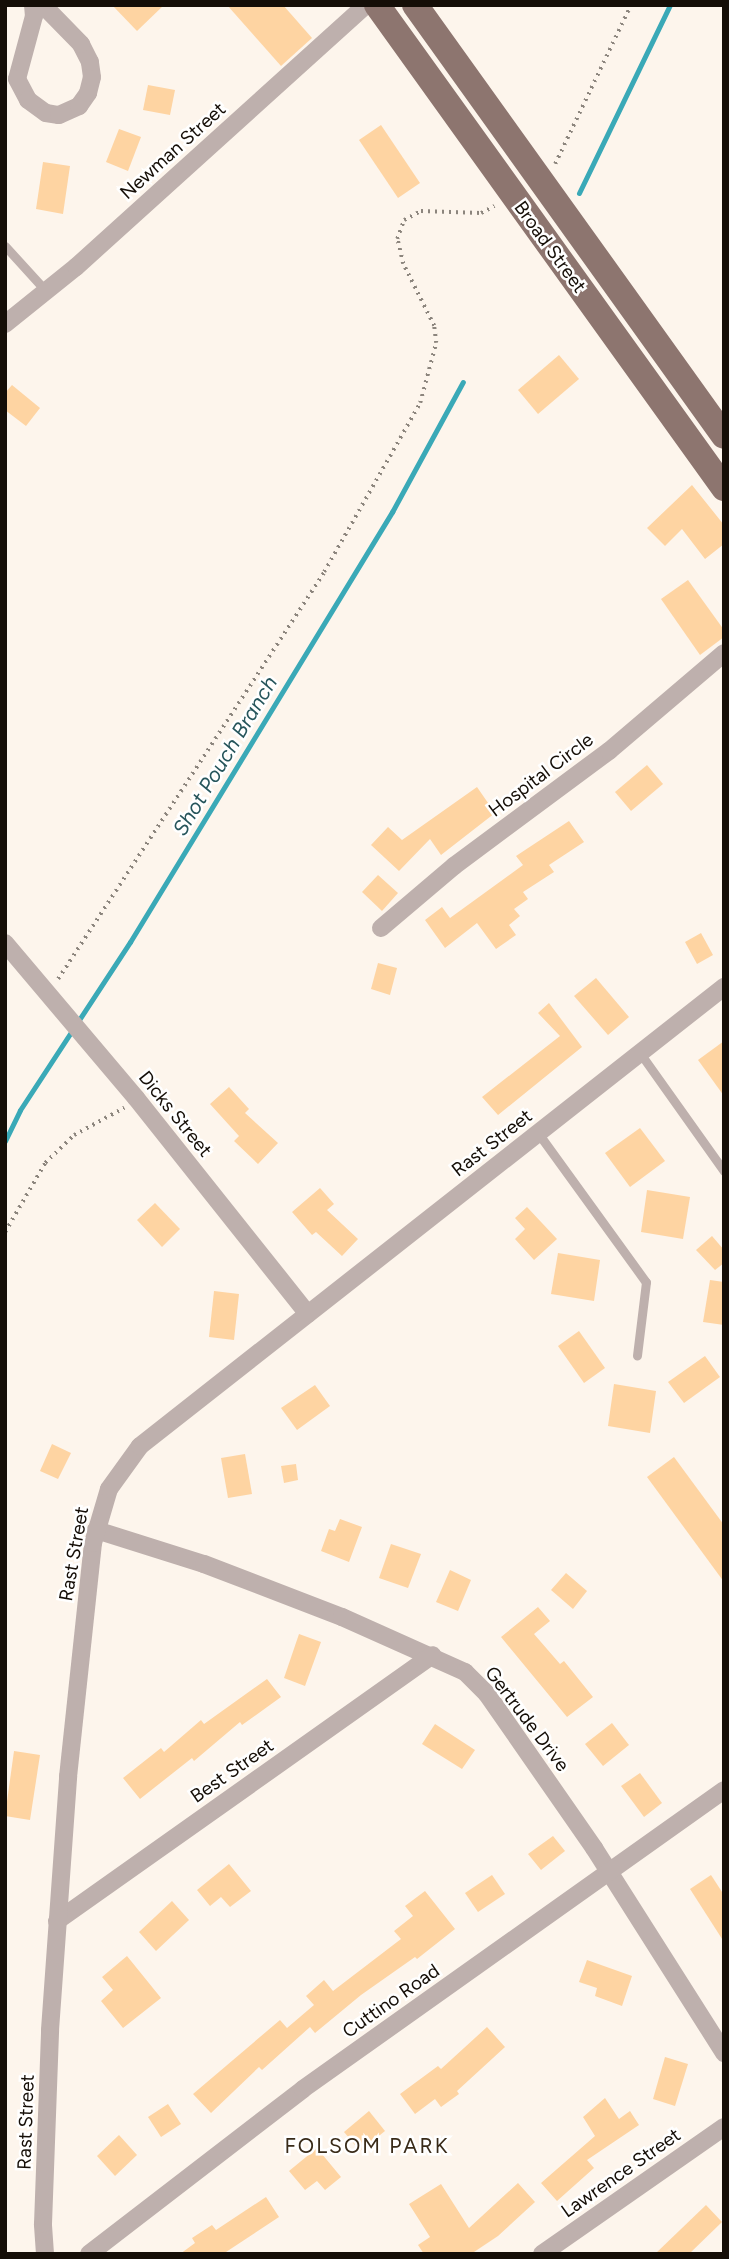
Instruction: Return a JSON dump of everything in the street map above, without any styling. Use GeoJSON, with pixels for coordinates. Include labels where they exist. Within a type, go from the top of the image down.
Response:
{"type":"FeatureCollection","features":[{"type":"Feature","properties":{"kind":"main road","name":"Broad Street"},"geometry":{"type":"LineString","coordinates":[[377,5],[724,488]]}},
{"type":"Feature","properties":{"kind":"main road","name":"Broad Street"},"geometry":{"type":"LineString","coordinates":[[415,5],[724,436]]}},
{"type":"Feature","properties":{"kind":"street"},"geometry":{"type":"LineString","coordinates":[[33,5],[34,16],[18,79],[28,100],[46,113],[59,115],[79,106],[88,93],[92,77],[81,44],[43,5]]}},
{"type":"Feature","properties":{"kind":"street","name":"Newman Street"},"geometry":{"type":"LineString","coordinates":[[5,324],[46,291],[366,5]]}},
{"type":"Feature","properties":{"kind":"street","name":"Hospital Circle"},"geometry":{"type":"LineString","coordinates":[[381,928],[454,866],[609,751],[724,653]]}},
{"type":"Feature","properties":{"kind":"street","name":"Dicks Street"},"geometry":{"type":"LineString","coordinates":[[5,943],[101,1057],[308,1314]]}},
{"type":"Feature","properties":{"kind":"street","name":"Rast Street"},"geometry":{"type":"LineString","coordinates":[[46,2254],[43,2224],[57,1920],[83,1627],[96,1530],[109,1489],[118,1472],[141,1446],[724,987]]}},
{"type":"Feature","properties":{"kind":"street","name":"Gertrude Drive"},"geometry":{"type":"LineString","coordinates":[[96,1530],[204,1564],[432,1655],[465,1672],[487,1694],[609,1872],[724,2053]]}},
{"type":"Feature","properties":{"kind":"street","name":"Best Street"},"geometry":{"type":"LineString","coordinates":[[57,1920],[432,1655]]}},
{"type":"Feature","properties":{"kind":"street","name":"Cuttino Road"},"geometry":{"type":"LineString","coordinates":[[89,2254],[303,2089],[724,1790]]}},
{"type":"Feature","properties":{"kind":"street","name":"Lawrence Street"},"geometry":{"type":"LineString","coordinates":[[542,2254],[724,2127]]}},
{"type":"Feature","properties":{"kind":"lane"},"geometry":{"type":"LineString","coordinates":[[5,246],[46,291]]}},
{"type":"Feature","properties":{"kind":"lane"},"geometry":{"type":"LineString","coordinates":[[640,1053],[724,1171]]}},
{"type":"Feature","properties":{"kind":"lane"},"geometry":{"type":"LineString","coordinates":[[538,1133],[646,1282],[636,1356]]}},
{"type":"Feature","properties":{"kind":"path"},"geometry":{"type":"LineString","coordinates":[[551,168],[559,161],[631,5]]}},
{"type":"Feature","properties":{"kind":"path"},"geometry":{"type":"LineString","coordinates":[[54,1000],[324,572],[420,403],[436,343],[434,326],[403,264],[397,239],[404,220],[421,211],[481,213],[504,200]]}},
{"type":"Feature","properties":{"kind":"path"},"geometry":{"type":"LineString","coordinates":[[5,1231],[45,1163],[74,1135],[124,1108]]}},
{"type":"Feature","properties":{"kind":"building"},"geometry":{"type":"Polygon","coordinates":[[[112,5],[164,5],[137,31],[112,5]]]}},
{"type":"Feature","properties":{"kind":"building"},"geometry":{"type":"Polygon","coordinates":[[[227,5],[283,5],[312,38],[281,66],[227,5]]]}},
{"type":"Feature","properties":{"kind":"building"},"geometry":{"type":"Polygon","coordinates":[[[148,85],[175,90],[170,115],[143,110],[148,85]]]}},
{"type":"Feature","properties":{"kind":"building"},"geometry":{"type":"Polygon","coordinates":[[[381,125],[420,183],[398,198],[359,140],[381,125]]]}},
{"type":"Feature","properties":{"kind":"building"},"geometry":{"type":"Polygon","coordinates":[[[119,129],[141,137],[128,171],[106,162],[119,129]]]}},
{"type":"Feature","properties":{"kind":"building"},"geometry":{"type":"Polygon","coordinates":[[[43,162],[70,166],[63,214],[36,209],[43,162]]]}},
{"type":"Feature","properties":{"kind":"building"},"geometry":{"type":"Polygon","coordinates":[[[559,355],[579,379],[538,414],[518,390],[559,355]]]}},
{"type":"Feature","properties":{"kind":"building"},"geometry":{"type":"Polygon","coordinates":[[[12,385],[40,408],[26,426],[5,410],[5,393],[12,385]]]}},
{"type":"Feature","properties":{"kind":"building"},"geometry":{"type":"Polygon","coordinates":[[[692,485],[724,525],[724,544],[705,559],[682,529],[665,546],[647,528],[692,485]]]}},
{"type":"Feature","properties":{"kind":"building"},"geometry":{"type":"Polygon","coordinates":[[[688,580],[724,630],[724,637],[700,655],[661,599],[688,580]]]}},
{"type":"Feature","properties":{"kind":"building"},"geometry":{"type":"Polygon","coordinates":[[[647,765],[663,784],[631,811],[615,792],[647,765]]]}},
{"type":"Feature","properties":{"kind":"building"},"geometry":{"type":"Polygon","coordinates":[[[477,787],[495,813],[441,855],[430,839],[399,871],[371,845],[388,827],[402,840],[477,787]]]}},
{"type":"Feature","properties":{"kind":"building"},"geometry":{"type":"Polygon","coordinates":[[[569,821],[584,842],[549,865],[554,872],[523,892],[528,899],[514,909],[520,916],[509,925],[516,935],[496,949],[477,923],[445,948],[425,920],[442,907],[450,918],[523,865],[516,856],[569,821]]]}},
{"type":"Feature","properties":{"kind":"building"},"geometry":{"type":"Polygon","coordinates":[[[378,875],[398,893],[382,911],[362,892],[378,875]]]}},
{"type":"Feature","properties":{"kind":"building"},"geometry":{"type":"Polygon","coordinates":[[[701,933],[713,955],[697,964],[685,942],[701,933]]]}},
{"type":"Feature","properties":{"kind":"building"},"geometry":{"type":"Polygon","coordinates":[[[378,963],[397,968],[390,995],[371,989],[378,963]]]}},
{"type":"Feature","properties":{"kind":"building"},"geometry":{"type":"Polygon","coordinates":[[[596,978],[629,1017],[608,1035],[574,996],[596,978]]]}},
{"type":"Feature","properties":{"kind":"building"},"geometry":{"type":"Polygon","coordinates":[[[549,1003],[582,1047],[498,1115],[482,1097],[560,1036],[538,1013],[549,1003]]]}},
{"type":"Feature","properties":{"kind":"building"},"geometry":{"type":"Polygon","coordinates":[[[724,1041],[724,1096],[698,1060],[724,1041]]]}},
{"type":"Feature","properties":{"kind":"building"},"geometry":{"type":"Polygon","coordinates":[[[229,1087],[249,1109],[245,1113],[278,1143],[258,1164],[234,1141],[239,1136],[210,1104],[229,1087]]]}},
{"type":"Feature","properties":{"kind":"building"},"geometry":{"type":"Polygon","coordinates":[[[640,1128],[665,1161],[630,1187],[605,1153],[640,1128]]]}},
{"type":"Feature","properties":{"kind":"building"},"geometry":{"type":"Polygon","coordinates":[[[320,1188],[334,1204],[327,1210],[358,1239],[342,1256],[316,1232],[312,1235],[292,1212],[320,1188]]]}},
{"type":"Feature","properties":{"kind":"building"},"geometry":{"type":"Polygon","coordinates":[[[647,1190],[690,1197],[683,1239],[641,1232],[647,1190]]]}},
{"type":"Feature","properties":{"kind":"building"},"geometry":{"type":"Polygon","coordinates":[[[155,1203],[180,1229],[162,1247],[137,1220],[155,1203]]]}},
{"type":"Feature","properties":{"kind":"building"},"geometry":{"type":"Polygon","coordinates":[[[527,1207],[557,1239],[534,1260],[515,1239],[525,1229],[515,1218],[527,1207]]]}},
{"type":"Feature","properties":{"kind":"building"},"geometry":{"type":"Polygon","coordinates":[[[712,1236],[724,1250],[724,1263],[715,1270],[696,1250],[712,1236]]]}},
{"type":"Feature","properties":{"kind":"building"},"geometry":{"type":"Polygon","coordinates":[[[558,1253],[600,1260],[594,1301],[551,1294],[558,1253]]]}},
{"type":"Feature","properties":{"kind":"building"},"geometry":{"type":"Polygon","coordinates":[[[710,1280],[724,1282],[724,1325],[703,1322],[710,1280]]]}},
{"type":"Feature","properties":{"kind":"building"},"geometry":{"type":"Polygon","coordinates":[[[214,1291],[239,1294],[234,1340],[209,1337],[214,1291]]]}},
{"type":"Feature","properties":{"kind":"building"},"geometry":{"type":"Polygon","coordinates":[[[579,1331],[605,1368],[584,1383],[558,1346],[579,1331]]]}},
{"type":"Feature","properties":{"kind":"building"},"geometry":{"type":"Polygon","coordinates":[[[705,1356],[720,1377],[684,1403],[668,1382],[705,1356]]]}},
{"type":"Feature","properties":{"kind":"building"},"geometry":{"type":"Polygon","coordinates":[[[614,1384],[656,1391],[650,1433],[608,1426],[614,1384]]]}},
{"type":"Feature","properties":{"kind":"building"},"geometry":{"type":"Polygon","coordinates":[[[315,1385],[330,1406],[297,1430],[281,1408],[315,1385]]]}},
{"type":"Feature","properties":{"kind":"building"},"geometry":{"type":"Polygon","coordinates":[[[52,1444],[71,1453],[58,1479],[40,1471],[52,1444]]]}},
{"type":"Feature","properties":{"kind":"building"},"geometry":{"type":"Polygon","coordinates":[[[245,1454],[252,1494],[228,1498],[221,1458],[245,1454]]]}},
{"type":"Feature","properties":{"kind":"building"},"geometry":{"type":"Polygon","coordinates":[[[674,1457],[724,1525],[724,1582],[647,1477],[674,1457]]]}},
{"type":"Feature","properties":{"kind":"building"},"geometry":{"type":"Polygon","coordinates":[[[296,1464],[298,1480],[284,1483],[281,1466],[296,1464]]]}},
{"type":"Feature","properties":{"kind":"building"},"geometry":{"type":"Polygon","coordinates":[[[340,1519],[362,1527],[349,1562],[321,1551],[329,1529],[335,1531],[340,1519]]]}},
{"type":"Feature","properties":{"kind":"building"},"geometry":{"type":"Polygon","coordinates":[[[391,1544],[421,1554],[408,1588],[379,1578],[391,1544]]]}},
{"type":"Feature","properties":{"kind":"building"},"geometry":{"type":"Polygon","coordinates":[[[450,1570],[471,1580],[458,1611],[436,1602],[450,1570]]]}},
{"type":"Feature","properties":{"kind":"building"},"geometry":{"type":"Polygon","coordinates":[[[566,1573],[587,1591],[573,1609],[551,1590],[566,1573]]]}},
{"type":"Feature","properties":{"kind":"building"},"geometry":{"type":"Polygon","coordinates":[[[538,1607],[550,1621],[534,1634],[560,1664],[564,1661],[593,1697],[567,1717],[501,1637],[538,1607]]]}},
{"type":"Feature","properties":{"kind":"building"},"geometry":{"type":"Polygon","coordinates":[[[299,1634],[321,1642],[305,1686],[284,1678],[299,1634]]]}},
{"type":"Feature","properties":{"kind":"building"},"geometry":{"type":"Polygon","coordinates":[[[267,1679],[281,1697],[242,1725],[240,1722],[194,1761],[192,1758],[140,1799],[123,1778],[161,1748],[164,1752],[201,1720],[204,1724],[267,1679]]]}},
{"type":"Feature","properties":{"kind":"building"},"geometry":{"type":"Polygon","coordinates":[[[612,1723],[629,1745],[603,1766],[585,1744],[612,1723]]]}},
{"type":"Feature","properties":{"kind":"building"},"geometry":{"type":"Polygon","coordinates":[[[435,1724],[475,1750],[462,1769],[422,1744],[435,1724]]]}},
{"type":"Feature","properties":{"kind":"building"},"geometry":{"type":"Polygon","coordinates":[[[14,1751],[40,1755],[30,1820],[5,1816],[14,1751]]]}},
{"type":"Feature","properties":{"kind":"building"},"geometry":{"type":"Polygon","coordinates":[[[640,1773],[662,1803],[644,1817],[621,1786],[640,1773]]]}},
{"type":"Feature","properties":{"kind":"building"},"geometry":{"type":"Polygon","coordinates":[[[553,1836],[565,1851],[541,1870],[528,1854],[553,1836]]]}},
{"type":"Feature","properties":{"kind":"building"},"geometry":{"type":"Polygon","coordinates":[[[229,1864],[251,1891],[230,1907],[221,1897],[210,1906],[197,1890],[229,1864]]]}},
{"type":"Feature","properties":{"kind":"building"},"geometry":{"type":"Polygon","coordinates":[[[492,1875],[505,1894],[478,1912],[465,1893],[492,1875]]]}},
{"type":"Feature","properties":{"kind":"building"},"geometry":{"type":"Polygon","coordinates":[[[711,1875],[724,1895],[724,1942],[690,1889],[711,1875]]]}},
{"type":"Feature","properties":{"kind":"building"},"geometry":{"type":"Polygon","coordinates":[[[425,1891],[455,1929],[417,1959],[415,1957],[361,1995],[315,2033],[310,2027],[262,2070],[259,2067],[211,2113],[193,2094],[280,2020],[287,2028],[314,2005],[306,1996],[324,1980],[333,1991],[401,1939],[394,1931],[413,1916],[405,1906],[425,1891]]]}},
{"type":"Feature","properties":{"kind":"building"},"geometry":{"type":"Polygon","coordinates":[[[172,1901],[189,1920],[156,1951],[139,1932],[172,1901]]]}},
{"type":"Feature","properties":{"kind":"building"},"geometry":{"type":"Polygon","coordinates":[[[127,1956],[161,1998],[123,2028],[101,2001],[113,1990],[102,1977],[127,1956]]]}},
{"type":"Feature","properties":{"kind":"building"},"geometry":{"type":"Polygon","coordinates":[[[587,1960],[632,1976],[622,2006],[595,1996],[597,1988],[579,1982],[587,1960]]]}},
{"type":"Feature","properties":{"kind":"building"},"geometry":{"type":"Polygon","coordinates":[[[487,2027],[505,2047],[457,2091],[459,2094],[441,2107],[435,2099],[415,2114],[400,2094],[438,2066],[441,2069],[487,2027]]]}},
{"type":"Feature","properties":{"kind":"building"},"geometry":{"type":"Polygon","coordinates":[[[665,2057],[688,2064],[675,2106],[653,2099],[665,2057]]]}},
{"type":"Feature","properties":{"kind":"building"},"geometry":{"type":"Polygon","coordinates":[[[605,2098],[619,2119],[630,2111],[639,2125],[587,2160],[594,2168],[557,2201],[541,2183],[595,2136],[583,2117],[605,2098]]]}},
{"type":"Feature","properties":{"kind":"building"},"geometry":{"type":"Polygon","coordinates":[[[168,2104],[181,2124],[161,2137],[148,2117],[168,2104]]]}},
{"type":"Feature","properties":{"kind":"building"},"geometry":{"type":"Polygon","coordinates":[[[369,2111],[385,2131],[360,2151],[344,2132],[369,2111]]]}},
{"type":"Feature","properties":{"kind":"building"},"geometry":{"type":"Polygon","coordinates":[[[119,2135],[137,2155],[115,2176],[97,2156],[119,2135]]]}},
{"type":"Feature","properties":{"kind":"building"},"geometry":{"type":"Polygon","coordinates":[[[317,2148],[341,2177],[325,2190],[317,2181],[305,2190],[289,2171],[317,2148]]]}},
{"type":"Feature","properties":{"kind":"building"},"geometry":{"type":"Polygon","coordinates":[[[518,2183],[535,2202],[498,2236],[471,2254],[424,2254],[418,2245],[430,2237],[409,2204],[441,2184],[469,2228],[518,2183]]]}},
{"type":"Feature","properties":{"kind":"building"},"geometry":{"type":"Polygon","coordinates":[[[266,2197],[279,2217],[223,2254],[180,2254],[195,2243],[192,2238],[212,2225],[216,2230],[266,2197]]]}},
{"type":"Feature","properties":{"kind":"building"},"geometry":{"type":"Polygon","coordinates":[[[706,2205],[722,2222],[689,2254],[655,2254],[706,2205]]]}},
{"type":"Feature","properties":{"kind":"waterway","name":"Shot Pouch Branch"},"geometry":{"type":"LineString","coordinates":[[579,193],[670,5]]}},
{"type":"Feature","properties":{"kind":"waterway","name":"Shot Pouch Branch"},"geometry":{"type":"LineString","coordinates":[[5,1141],[20,1110],[130,942],[392,512],[463,382]]}},
{"type":"Feature","properties":{"kind":"district","name":"FOLSOM PARK"},"geometry":{"type":"Point","coordinates":[367,2146]}}]}
